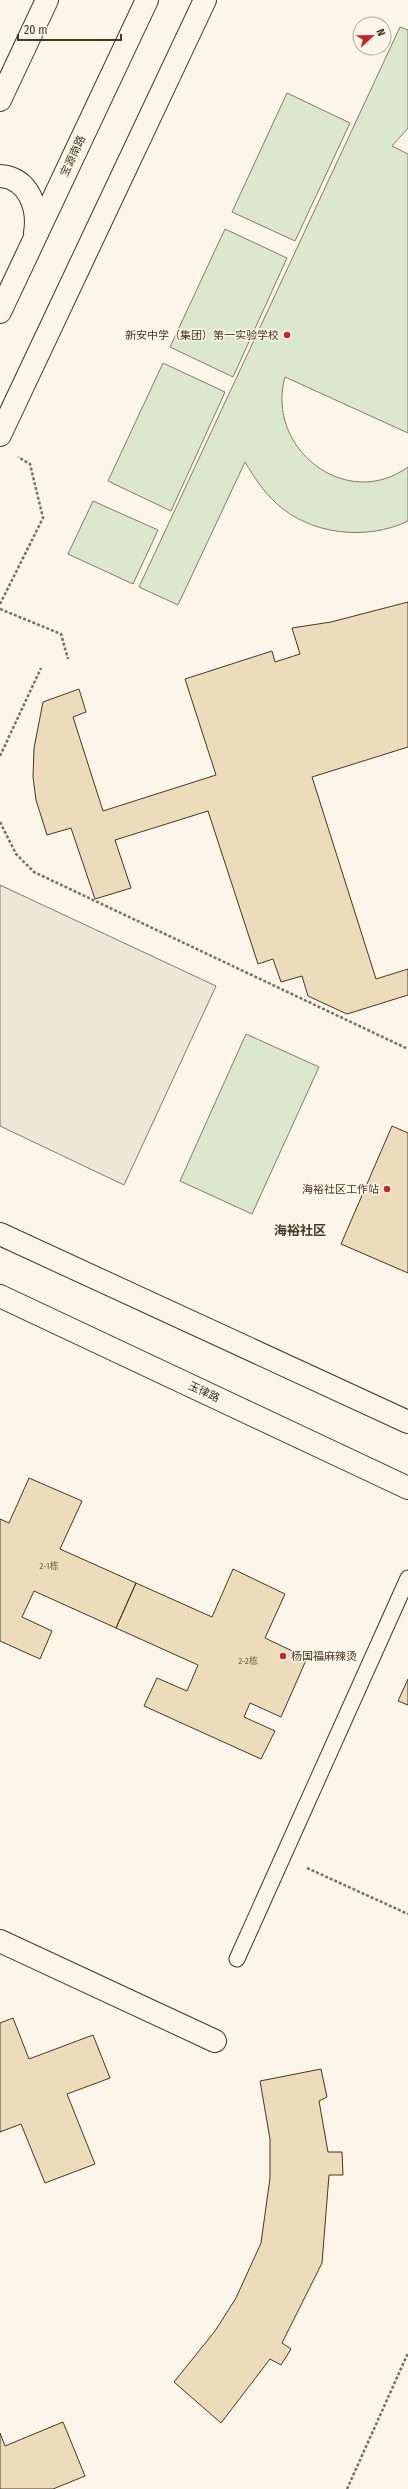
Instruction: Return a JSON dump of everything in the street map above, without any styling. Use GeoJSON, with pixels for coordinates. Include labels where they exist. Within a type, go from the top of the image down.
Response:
{"type":"FeatureCollection","features":[{"type":"Feature","properties":{"kind":"main road"},"geometry":{"type":"LineString","coordinates":[[0,100],[47,0]]}},
{"type":"Feature","properties":{"kind":"main road","name":"宝源南路"},"geometry":{"type":"LineString","coordinates":[[0,312],[147,0]]}},
{"type":"Feature","properties":{"kind":"main road"},"geometry":{"type":"LineString","coordinates":[[0,435],[206,0]]}},
{"type":"Feature","properties":{"kind":"main road"},"geometry":{"type":"LineString","coordinates":[[0,176],[18,183],[29,192],[35,205],[37,219],[33,243]]}},
{"type":"Feature","properties":{"kind":"main road"},"geometry":{"type":"LineString","coordinates":[[0,1234],[408,1422]]}},
{"type":"Feature","properties":{"kind":"main road","name":"玉律路"},"geometry":{"type":"LineString","coordinates":[[0,1296],[408,1488]]}},
{"type":"Feature","properties":{"kind":"main road"},"geometry":{"type":"LineString","coordinates":[[0,1941],[215,2041]]}},
{"type":"Feature","properties":{"kind":"lane"},"geometry":{"type":"LineString","coordinates":[[237,1959],[408,1578]]}},
{"type":"Feature","properties":{"kind":"path"},"geometry":{"type":"LineString","coordinates":[[0,604],[43,518],[30,464],[12,454]]}},
{"type":"Feature","properties":{"kind":"path"},"geometry":{"type":"LineString","coordinates":[[0,609],[61,634],[68,659]]}},
{"type":"Feature","properties":{"kind":"path"},"geometry":{"type":"LineString","coordinates":[[0,756],[40,668]]}},
{"type":"Feature","properties":{"kind":"path"},"geometry":{"type":"LineString","coordinates":[[0,822],[16,854],[34,872],[408,1049]]}},
{"type":"Feature","properties":{"kind":"path"},"geometry":{"type":"LineString","coordinates":[[283,1857],[408,1914]]}},
{"type":"Feature","properties":{"kind":"path"},"geometry":{"type":"LineString","coordinates":[[347,2489],[408,2353]]}},
{"type":"Feature","properties":{"kind":"green space"},"geometry":{"type":"Polygon","coordinates":[[[400,27],[408,30],[408,128],[392,146],[408,154],[408,433],[285,377],[282,403],[287,427],[299,449],[316,466],[337,477],[360,482],[384,479],[408,467],[408,521],[375,531],[357,533],[339,532],[305,522],[290,514],[267,494],[245,462],[178,605],[139,587],[386,56],[392,56],[392,44],[400,27]]]}},
{"type":"Feature","properties":{"kind":"green space"},"geometry":{"type":"Polygon","coordinates":[[[287,93],[350,123],[295,241],[232,212],[287,93]]]}},
{"type":"Feature","properties":{"kind":"green space"},"geometry":{"type":"Polygon","coordinates":[[[225,229],[287,258],[233,377],[170,347],[225,229]]]}},
{"type":"Feature","properties":{"kind":"green space"},"geometry":{"type":"Polygon","coordinates":[[[163,363],[225,392],[171,511],[108,481],[163,363]]]}},
{"type":"Feature","properties":{"kind":"green space"},"geometry":{"type":"Polygon","coordinates":[[[93,501],[158,530],[133,584],[68,554],[93,501]]]}},
{"type":"Feature","properties":{"kind":"green space"},"geometry":{"type":"Polygon","coordinates":[[[246,1034],[319,1067],[252,1214],[180,1181],[246,1034]]]}},
{"type":"Feature","properties":{"kind":"shaded area"},"geometry":{"type":"Polygon","coordinates":[[[0,885],[216,986],[124,1185],[0,1126],[0,885]]]}},
{"type":"Feature","properties":{"kind":"building"},"geometry":{"type":"Polygon","coordinates":[[[408,602],[408,747],[312,777],[376,979],[408,969],[408,995],[347,1014],[308,996],[302,976],[281,982],[273,959],[258,964],[208,811],[115,840],[131,888],[95,899],[71,828],[47,835],[36,800],[33,777],[34,748],[43,702],[79,689],[86,712],[73,717],[103,811],[216,775],[185,679],[272,651],[275,662],[300,654],[292,628],[331,622],[408,602]]]}},
{"type":"Feature","properties":{"kind":"building","name":"海裕社区工作站"},"geometry":{"type":"Polygon","coordinates":[[[392,1126],[408,1133],[408,1273],[341,1244],[392,1126]]]}},
{"type":"Feature","properties":{"kind":"building"},"geometry":{"type":"Polygon","coordinates":[[[29,1478],[82,1501],[60,1549],[136,1583],[116,1628],[34,1591],[22,1617],[52,1631],[40,1659],[0,1641],[0,1519],[9,1523],[29,1478]]]}},
{"type":"Feature","properties":{"kind":"building"},"geometry":{"type":"Polygon","coordinates":[[[233,1569],[285,1594],[265,1638],[307,1658],[281,1717],[250,1703],[244,1717],[275,1731],[261,1759],[144,1706],[157,1678],[187,1691],[198,1665],[116,1628],[136,1583],[212,1617],[233,1569]]]}},
{"type":"Feature","properties":{"kind":"building"},"geometry":{"type":"Polygon","coordinates":[[[408,1679],[408,1705],[398,1701],[408,1679]]]}},
{"type":"Feature","properties":{"kind":"building"},"geometry":{"type":"Polygon","coordinates":[[[13,2018],[29,2059],[93,2035],[110,2078],[67,2094],[95,2164],[45,2183],[21,2124],[0,2132],[0,2023],[13,2018]]]}},
{"type":"Feature","properties":{"kind":"building"},"geometry":{"type":"Polygon","coordinates":[[[321,2069],[327,2097],[319,2101],[328,2152],[342,2152],[343,2175],[329,2175],[322,2263],[282,2343],[291,2349],[281,2365],[270,2359],[221,2423],[174,2382],[215,2331],[236,2298],[261,2243],[270,2178],[270,2139],[260,2081],[321,2069]]]}},
{"type":"Feature","properties":{"kind":"building"},"geometry":{"type":"Polygon","coordinates":[[[63,2422],[85,2476],[53,2489],[0,2489],[0,2433],[5,2446],[63,2422]]]}},
{"type":"Feature","properties":{"kind":"place","name":"新安中学（集团）第一实验学校"},"geometry":{"type":"Point","coordinates":[287,335]}},
{"type":"Feature","properties":{"kind":"place","name":"海裕社区工作站"},"geometry":{"type":"Point","coordinates":[387,1189]}},
{"type":"Feature","properties":{"kind":"place","name":"杨国福麻辣烫"},"geometry":{"type":"Point","coordinates":[283,1656]}},
{"type":"Feature","properties":{"kind":"district","name":"海裕社区"},"geometry":{"type":"Point","coordinates":[300,1230]}}]}
